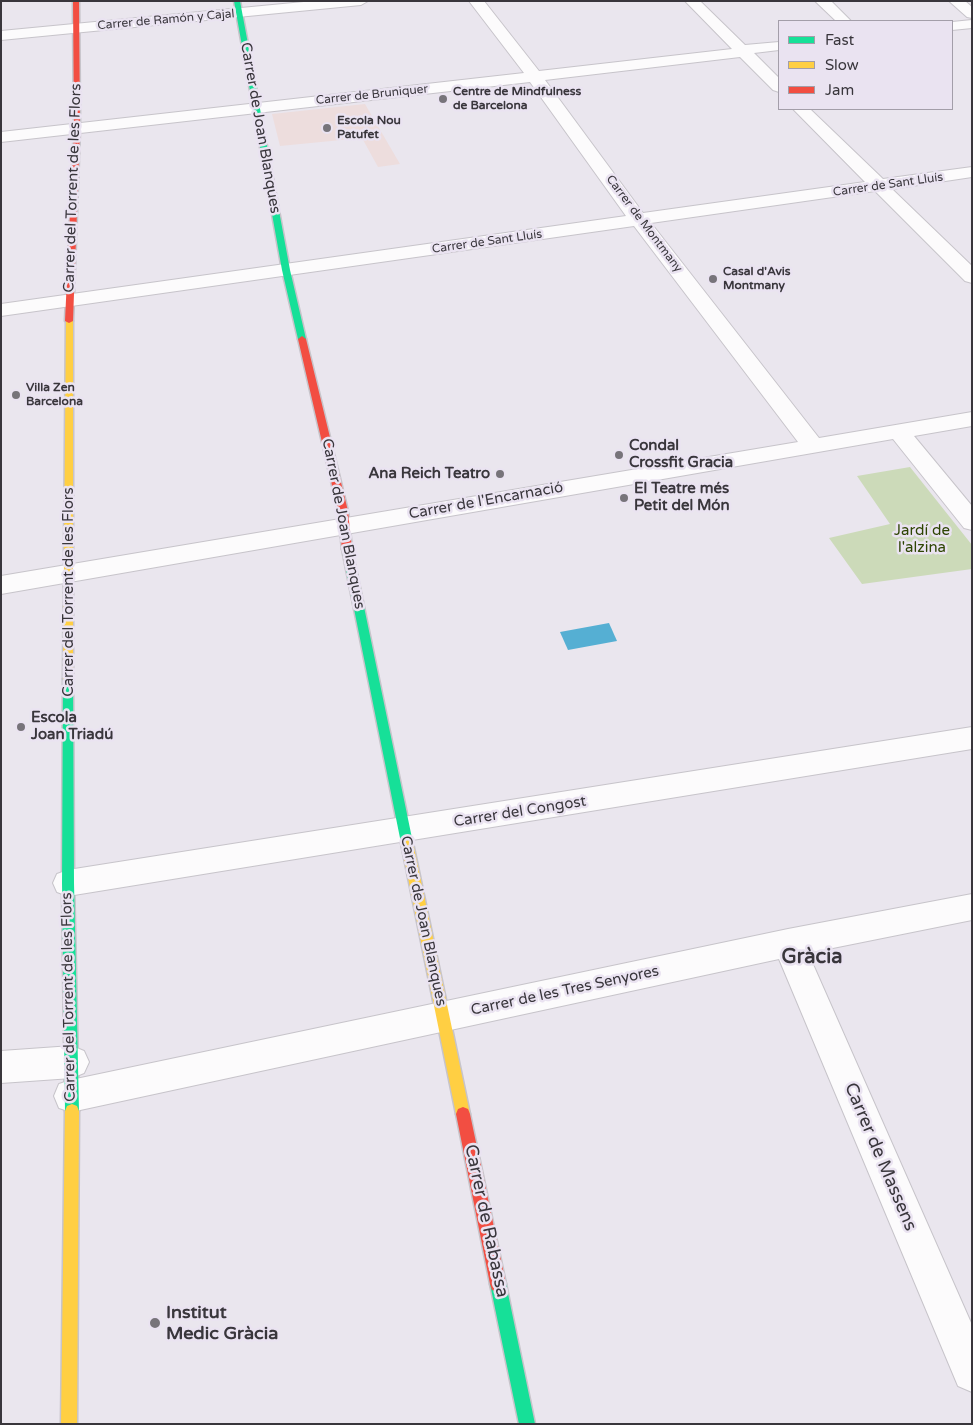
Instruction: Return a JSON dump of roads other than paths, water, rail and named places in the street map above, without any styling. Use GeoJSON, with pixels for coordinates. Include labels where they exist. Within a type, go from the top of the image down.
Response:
{"type":"FeatureCollection","features":[{"type":"Feature","properties":{"kind":"street","name":"Carrer del Torrent de les Flors"},"geometry":{"type":"LineString","coordinates":[[69,1424],[72,1062],[68,883],[70,300],[77,128],[76,1]]}},
{"type":"Feature","properties":{"kind":"street","name":"Carrer de Ramón y Cajal"},"geometry":{"type":"LineString","coordinates":[[1,36],[75,29],[238,7],[361,1]]}},
{"type":"Feature","properties":{"kind":"street","name":"Carrer de Montmany"},"geometry":{"type":"LineString","coordinates":[[476,1],[535,77],[639,220],[813,446]]}},
{"type":"Feature","properties":{"kind":"street"},"geometry":{"type":"LineString","coordinates":[[692,1],[778,86]]}},
{"type":"Feature","properties":{"kind":"street"},"geometry":{"type":"LineString","coordinates":[[822,1],[843,20]]}},
{"type":"Feature","properties":{"kind":"street"},"geometry":{"type":"LineString","coordinates":[[956,1],[972,14]]}},
{"type":"Feature","properties":{"kind":"street","name":"Carrer de Joan Blanques"},"geometry":{"type":"LineString","coordinates":[[238,7],[286,270],[342,505],[345,541],[403,831],[444,1018]]}},
{"type":"Feature","properties":{"kind":"street"},"geometry":{"type":"LineString","coordinates":[[953,26],[972,24]]}},
{"type":"Feature","properties":{"kind":"street","name":"Carrer de Bruniquer"},"geometry":{"type":"LineString","coordinates":[[1,137],[733,54],[742,50],[778,46]]}},
{"type":"Feature","properties":{"kind":"street"},"geometry":{"type":"LineString","coordinates":[[802,110],[972,277]]}},
{"type":"Feature","properties":{"kind":"street","name":"Carrer de Sant Lluís"},"geometry":{"type":"LineString","coordinates":[[1,310],[972,172]]}},
{"type":"Feature","properties":{"kind":"street","name":"Carrer de l'Encarnació"},"geometry":{"type":"LineString","coordinates":[[1,584],[344,524],[972,419]]}},
{"type":"Feature","properties":{"kind":"street"},"geometry":{"type":"LineString","coordinates":[[899,432],[972,522]]}},
{"type":"Feature","properties":{"kind":"street","name":"Carrer del Congost"},"geometry":{"type":"LineString","coordinates":[[68,883],[403,831],[972,738]]}},
{"type":"Feature","properties":{"kind":"street","name":"Carrer de les Tres Senyores"},"geometry":{"type":"LineString","coordinates":[[71,1096],[444,1018],[788,943],[972,907]]}},
{"type":"Feature","properties":{"kind":"street","name":"Carrer de Massens"},"geometry":{"type":"LineString","coordinates":[[788,943],[972,1372]]}},
{"type":"Feature","properties":{"kind":"street","name":"Carrer de Rabassa"},"geometry":{"type":"LineString","coordinates":[[444,1018],[528,1424]]}},
{"type":"Feature","properties":{"kind":"street"},"geometry":{"type":"LineString","coordinates":[[1,1067],[72,1062]]}},
{"type":"Feature","properties":{"kind":"water"},"geometry":{"type":"Polygon","coordinates":[[[609,623],[617,641],[568,650],[560,632],[609,623]]]}},
{"type":"Feature","properties":{"kind":"place","name":"Centre de Mindfulness de Barcelona"},"geometry":{"type":"Point","coordinates":[443,99]}},
{"type":"Feature","properties":{"kind":"place","name":"Escola Nou Patufet"},"geometry":{"type":"Point","coordinates":[327,128]}},
{"type":"Feature","properties":{"kind":"place","name":"Casal d'Avis Montmany"},"geometry":{"type":"Point","coordinates":[713,279]}},
{"type":"Feature","properties":{"kind":"place","name":"Villa Zen Barcelona"},"geometry":{"type":"Point","coordinates":[16,395]}},
{"type":"Feature","properties":{"kind":"place","name":"Condal Crossfit Gracia"},"geometry":{"type":"Point","coordinates":[619,455]}},
{"type":"Feature","properties":{"kind":"place","name":"Ana Reich Teatro"},"geometry":{"type":"Point","coordinates":[500,474]}},
{"type":"Feature","properties":{"kind":"place","name":"El Teatre més Petit del Món"},"geometry":{"type":"Point","coordinates":[624,498]}},
{"type":"Feature","properties":{"kind":"place","name":"Escola Joan Triadú"},"geometry":{"type":"Point","coordinates":[21,727]}},
{"type":"Feature","properties":{"kind":"place","name":"Institut Medic Gràcia"},"geometry":{"type":"Point","coordinates":[155,1323]}},
{"type":"Feature","properties":{"kind":"district","name":"Gràcia"},"geometry":{"type":"Point","coordinates":[812,958]}},
{"type":"Feature","properties":{"kind":"park label","name":"Jardí de l'alzina"},"geometry":{"type":"Point","coordinates":[922,540]}}]}
